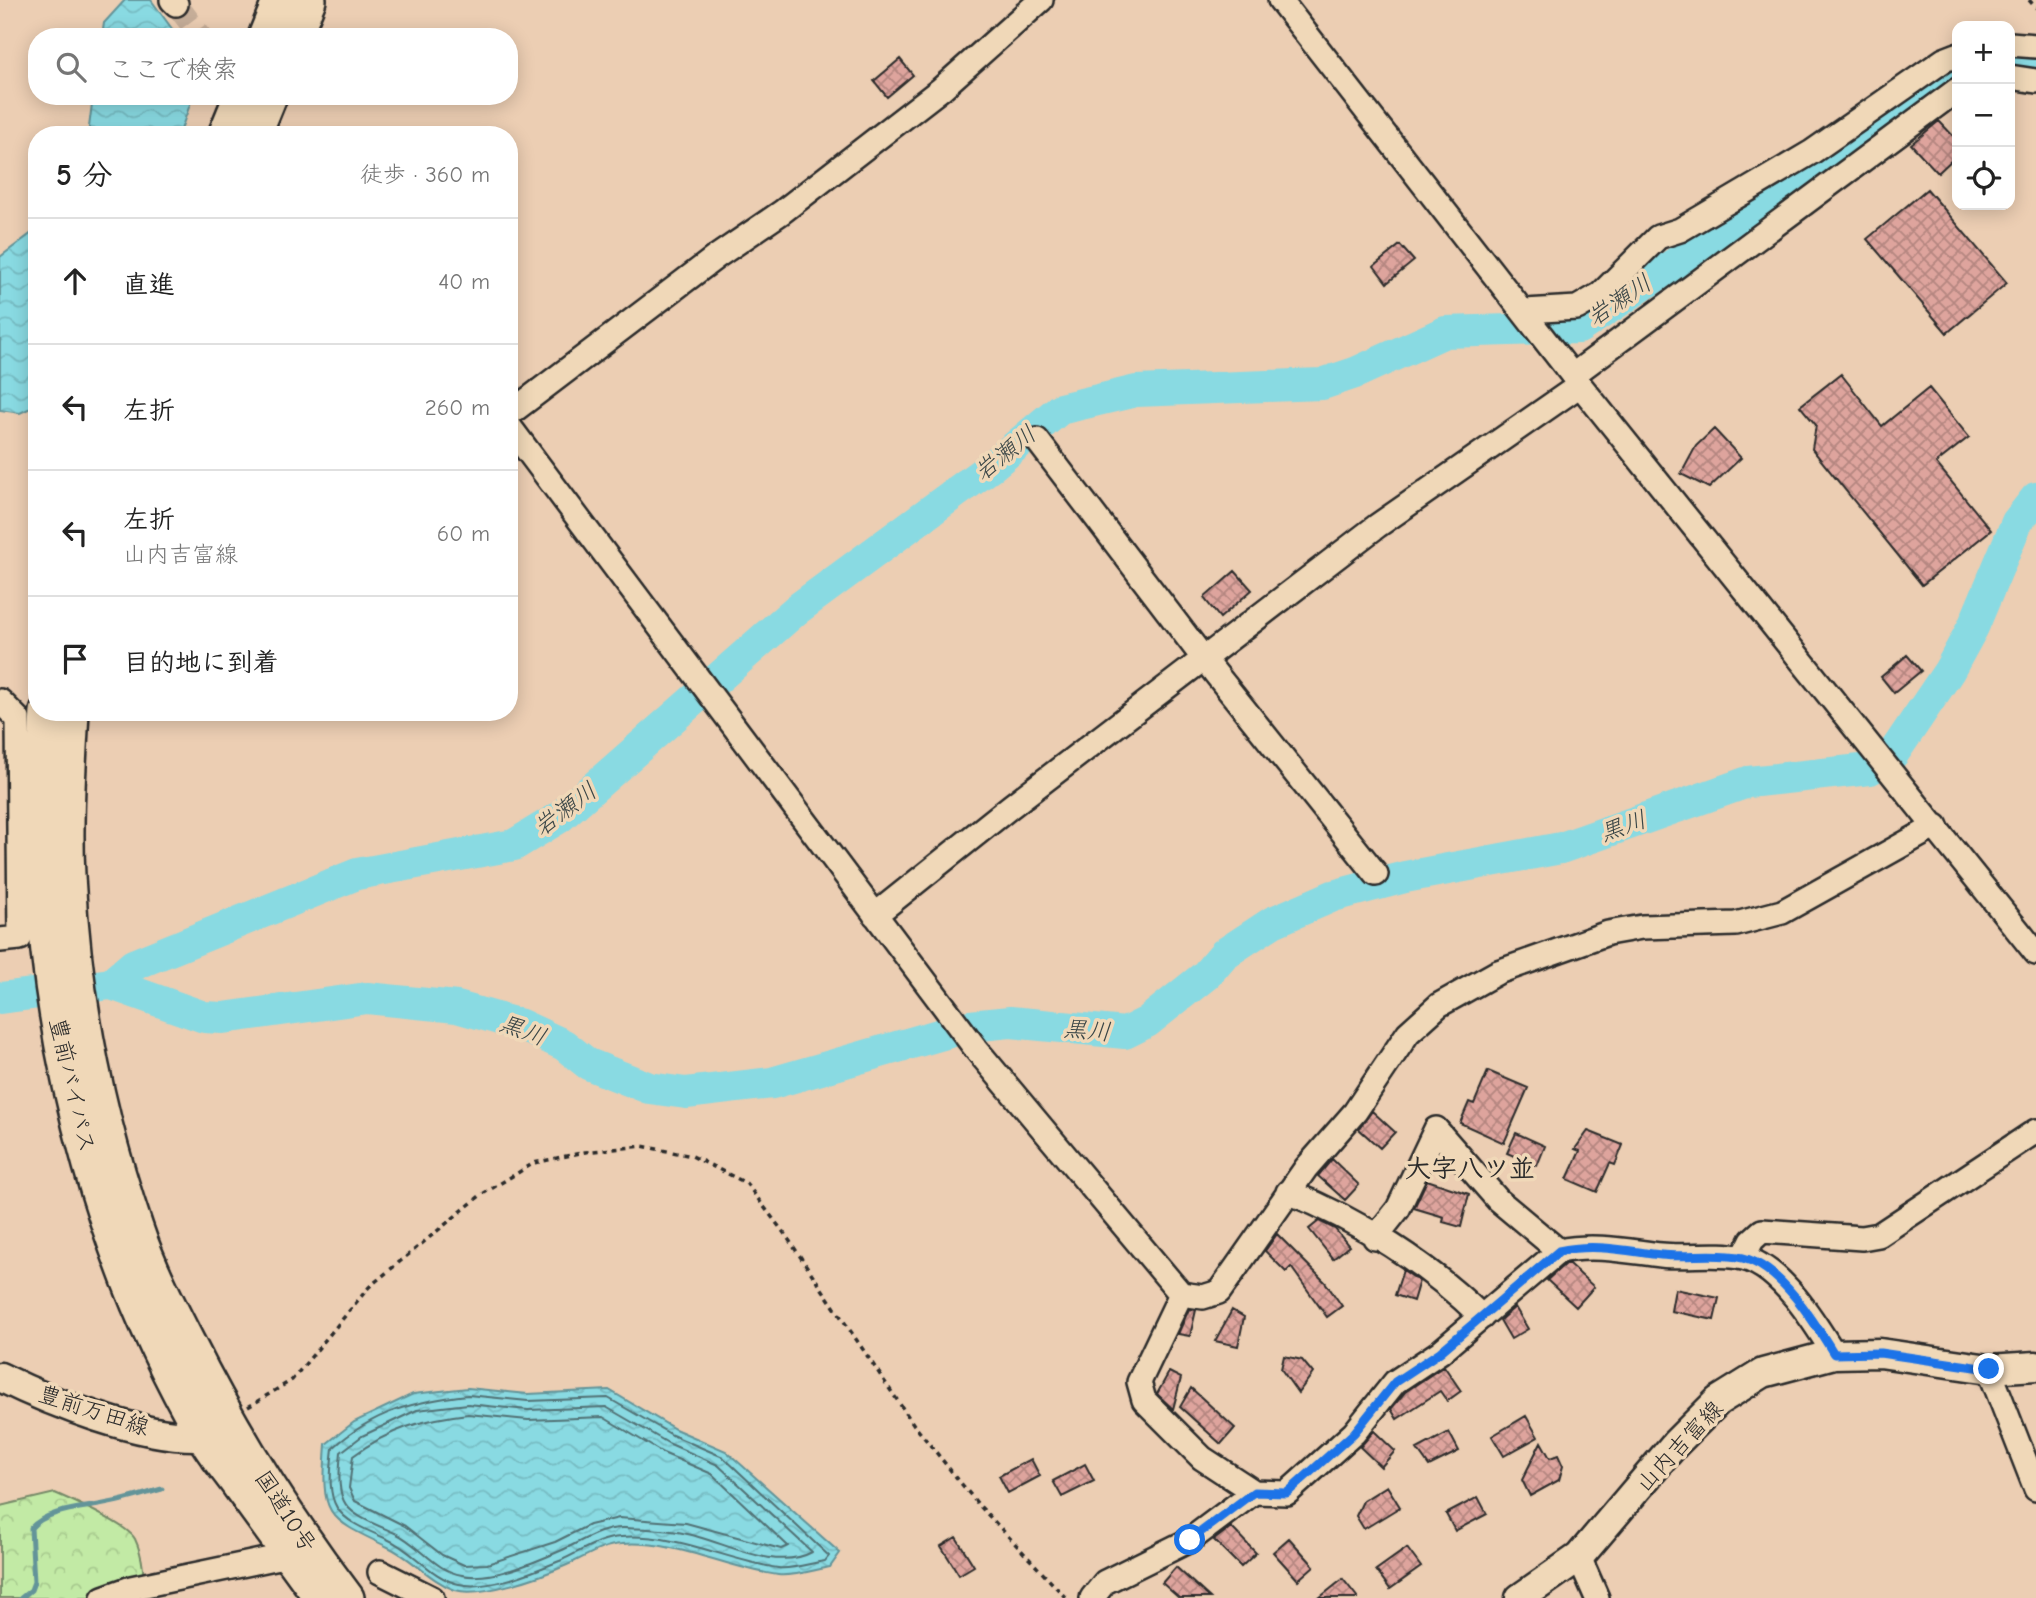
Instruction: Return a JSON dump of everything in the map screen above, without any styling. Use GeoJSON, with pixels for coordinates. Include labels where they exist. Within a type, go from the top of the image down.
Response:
{"type":"FeatureCollection","features":[{"type":"Feature","properties":{"kind":"highway"},"geometry":{"type":"LineString","coordinates":[[269,28],[280,0]]}},
{"type":"Feature","properties":{"kind":"highway"},"geometry":{"type":"LineString","coordinates":[[298,28],[309,0]]}},
{"type":"Feature","properties":{"kind":"highway"},"geometry":{"type":"LineString","coordinates":[[229,126],[237,105]]}},
{"type":"Feature","properties":{"kind":"highway"},"geometry":{"type":"LineString","coordinates":[[258,126],[266,105]]}},
{"type":"Feature","properties":{"kind":"highway","name":"豊前バイパス"},"geometry":{"type":"LineString","coordinates":[[47,721],[42,874],[48,961],[73,1039]]}},
{"type":"Feature","properties":{"kind":"highway","name":"豊前バイパス"},"geometry":{"type":"LineString","coordinates":[[72,721],[67,873],[74,964],[73,1039],[81,1136],[111,1232],[144,1316],[215,1428]]}},
{"type":"Feature","properties":{"kind":"highway","name":"国道10号"},"geometry":{"type":"LineString","coordinates":[[215,1428],[289,1555],[321,1598]]}},
{"type":"Feature","properties":{"kind":"highway","name":"国道10号"},"geometry":{"type":"LineString","coordinates":[[215,1428],[347,1598]]}},
{"type":"Feature","properties":{"kind":"main road","name":"山内吉富線"},"geometry":{"type":"LineString","coordinates":[[1520,1598],[1579,1557],[1675,1444],[1718,1401],[1763,1373],[1834,1354],[1880,1353],[1989,1369],[2036,1366]]}},
{"type":"Feature","properties":{"kind":"main road","name":"豊前万田線"},"geometry":{"type":"LineString","coordinates":[[0,1377],[144,1430],[215,1428]]}},
{"type":"Feature","properties":{"kind":"street"},"geometry":{"type":"LineString","coordinates":[[518,407],[716,257],[782,212],[931,97],[1041,0]]}},
{"type":"Feature","properties":{"kind":"street"},"geometry":{"type":"LineString","coordinates":[[1280,0],[1577,380],[2036,953]]}},
{"type":"Feature","properties":{"kind":"street"},"geometry":{"type":"LineString","coordinates":[[2015,44],[2036,46]]}},
{"type":"Feature","properties":{"kind":"street"},"geometry":{"type":"LineString","coordinates":[[1529,317],[1577,309],[1601,294],[1658,237],[1680,230],[1812,152],[1952,57]]}},
{"type":"Feature","properties":{"kind":"street"},"geometry":{"type":"LineString","coordinates":[[2015,78],[2036,81]]}},
{"type":"Feature","properties":{"kind":"street"},"geometry":{"type":"LineString","coordinates":[[875,915],[1010,807],[1377,526],[1577,380],[1952,94]]}},
{"type":"Feature","properties":{"kind":"street"},"geometry":{"type":"LineString","coordinates":[[518,438],[976,1049],[1181,1294],[1203,1297],[1219,1292],[1288,1192],[1355,1112],[1408,1033],[1439,1005],[1475,983],[1608,933],[1642,927],[1736,925],[1782,912],[1936,826]]}},
{"type":"Feature","properties":{"kind":"street"},"geometry":{"type":"LineString","coordinates":[[1037,440],[1204,659],[1376,874]]}},
{"type":"Feature","properties":{"kind":"street"},"geometry":{"type":"LineString","coordinates":[[0,701],[18,719],[20,938],[0,940]]}},
{"type":"Feature","properties":{"kind":"street"},"geometry":{"type":"LineString","coordinates":[[1375,1238],[1398,1209],[1436,1129],[1497,1200],[1559,1251]]}},
{"type":"Feature","properties":{"kind":"street"},"geometry":{"type":"LineString","coordinates":[[1744,1258],[1752,1240],[1762,1231],[1861,1238],[1879,1235],[2036,1132]]}},
{"type":"Feature","properties":{"kind":"street"},"geometry":{"type":"LineString","coordinates":[[1288,1192],[1327,1208],[1446,1281],[1482,1317]]}},
{"type":"Feature","properties":{"kind":"street"},"geometry":{"type":"LineString","coordinates":[[1181,1294],[1139,1382],[1144,1400],[1202,1458],[1254,1492],[1287,1493],[1354,1433],[1395,1382],[1440,1352],[1559,1251],[1584,1245],[1666,1255],[1744,1258],[1766,1270],[1793,1294],[1834,1354]]}},
{"type":"Feature","properties":{"kind":"street"},"geometry":{"type":"LineString","coordinates":[[1989,1369],[2036,1489]]}},
{"type":"Feature","properties":{"kind":"street"},"geometry":{"type":"LineString","coordinates":[[1092,1598],[1105,1582],[1190,1540],[1254,1492]]}},
{"type":"Feature","properties":{"kind":"street"},"geometry":{"type":"LineString","coordinates":[[103,1598],[131,1588],[289,1555]]}},
{"type":"Feature","properties":{"kind":"street"},"geometry":{"type":"LineString","coordinates":[[1579,1557],[1597,1598]]}},
{"type":"Feature","properties":{"kind":"street"},"geometry":{"type":"LineString","coordinates":[[380,1572],[432,1598]]}},
{"type":"Feature","properties":{"kind":"path"},"geometry":{"type":"LineString","coordinates":[[2029,0],[2036,8]]}},
{"type":"Feature","properties":{"kind":"path"},"geometry":{"type":"LineString","coordinates":[[215,1428],[292,1380],[369,1287],[481,1195],[534,1163],[585,1152],[642,1146],[692,1156],[746,1183],[787,1237],[914,1425],[977,1503],[1066,1598]]}},
{"type":"Feature","properties":{"kind":"green space"},"geometry":{"type":"Polygon","coordinates":[[[55,1493],[98,1513],[130,1533],[138,1546],[142,1561],[144,1598],[0,1598],[0,1506],[55,1493]]]}},
{"type":"Feature","properties":{"kind":"water"},"geometry":{"type":"Polygon","coordinates":[[[125,0],[151,0],[171,28],[103,28],[104,23],[125,0]]]}},
{"type":"Feature","properties":{"kind":"water"},"geometry":{"type":"Polygon","coordinates":[[[92,105],[190,105],[182,126],[89,126],[92,105]]]}},
{"type":"Feature","properties":{"kind":"water"},"geometry":{"type":"Polygon","coordinates":[[[28,236],[28,409],[20,413],[0,410],[0,257],[28,236]]]}},
{"type":"Feature","properties":{"kind":"water"},"geometry":{"type":"Polygon","coordinates":[[[468,1388],[528,1394],[609,1390],[675,1429],[726,1451],[840,1553],[830,1567],[778,1575],[662,1546],[622,1544],[601,1549],[556,1570],[511,1585],[480,1591],[455,1590],[437,1581],[397,1552],[351,1528],[331,1511],[325,1486],[326,1444],[354,1422],[413,1394],[468,1388]]]}},
{"type":"Feature","properties":{"kind":"building"},"geometry":{"type":"Polygon","coordinates":[[[900,59],[913,75],[887,97],[874,81],[900,59]]]}},
{"type":"Feature","properties":{"kind":"building"},"geometry":{"type":"Polygon","coordinates":[[[1939,121],[1952,135],[1952,160],[1938,173],[1911,144],[1939,121]]]}},
{"type":"Feature","properties":{"kind":"building"},"geometry":{"type":"Polygon","coordinates":[[[1927,189],[2007,283],[1947,333],[1867,239],[1927,189]]]}},
{"type":"Feature","properties":{"kind":"building"},"geometry":{"type":"Polygon","coordinates":[[[1400,245],[1414,261],[1387,283],[1374,266],[1400,245]]]}},
{"type":"Feature","properties":{"kind":"building"},"geometry":{"type":"Polygon","coordinates":[[[1841,374],[1882,426],[1929,388],[1969,437],[1936,463],[1991,530],[1922,585],[1812,449],[1816,425],[1800,406],[1841,374]]]}},
{"type":"Feature","properties":{"kind":"building"},"geometry":{"type":"Polygon","coordinates":[[[1714,429],[1741,458],[1709,488],[1681,474],[1696,446],[1714,429]]]}},
{"type":"Feature","properties":{"kind":"building"},"geometry":{"type":"Polygon","coordinates":[[[1235,571],[1252,590],[1220,618],[1204,598],[1235,571]]]}},
{"type":"Feature","properties":{"kind":"building"},"geometry":{"type":"Polygon","coordinates":[[[1907,655],[1921,671],[1894,693],[1881,677],[1907,655]]]}},
{"type":"Feature","properties":{"kind":"building"},"geometry":{"type":"Polygon","coordinates":[[[1488,1071],[1528,1088],[1504,1143],[1460,1123],[1469,1102],[1474,1104],[1488,1071]]]}},
{"type":"Feature","properties":{"kind":"building"},"geometry":{"type":"Polygon","coordinates":[[[1372,1111],[1395,1132],[1380,1148],[1359,1129],[1372,1111]]]}},
{"type":"Feature","properties":{"kind":"building"},"geometry":{"type":"Polygon","coordinates":[[[1588,1131],[1623,1145],[1615,1165],[1610,1163],[1597,1192],[1567,1179],[1580,1151],[1575,1149],[1588,1131]]]}},
{"type":"Feature","properties":{"kind":"building"},"geometry":{"type":"Polygon","coordinates":[[[1516,1133],[1545,1146],[1537,1166],[1507,1153],[1516,1133]]]}},
{"type":"Feature","properties":{"kind":"building"},"geometry":{"type":"Polygon","coordinates":[[[1332,1159],[1359,1185],[1345,1200],[1318,1176],[1332,1159]]]}},
{"type":"Feature","properties":{"kind":"building"},"geometry":{"type":"Polygon","coordinates":[[[1427,1180],[1469,1194],[1461,1227],[1443,1222],[1444,1217],[1414,1208],[1427,1180]]]}},
{"type":"Feature","properties":{"kind":"building"},"geometry":{"type":"Polygon","coordinates":[[[1319,1221],[1335,1229],[1349,1246],[1333,1259],[1309,1229],[1319,1221]]]}},
{"type":"Feature","properties":{"kind":"building"},"geometry":{"type":"Polygon","coordinates":[[[1277,1234],[1325,1282],[1342,1306],[1327,1317],[1291,1267],[1286,1272],[1265,1251],[1277,1234]]]}},
{"type":"Feature","properties":{"kind":"building"},"geometry":{"type":"Polygon","coordinates":[[[1565,1264],[1569,1264],[1594,1287],[1576,1307],[1547,1280],[1565,1264]]]}},
{"type":"Feature","properties":{"kind":"building"},"geometry":{"type":"Polygon","coordinates":[[[1403,1270],[1419,1281],[1413,1301],[1395,1295],[1403,1270]]]}},
{"type":"Feature","properties":{"kind":"building"},"geometry":{"type":"Polygon","coordinates":[[[1675,1289],[1719,1298],[1714,1320],[1671,1311],[1675,1289]]]}},
{"type":"Feature","properties":{"kind":"building"},"geometry":{"type":"Polygon","coordinates":[[[1515,1307],[1528,1329],[1511,1339],[1500,1320],[1515,1307]]]}},
{"type":"Feature","properties":{"kind":"building"},"geometry":{"type":"Polygon","coordinates":[[[1189,1309],[1196,1310],[1190,1336],[1178,1334],[1189,1309]]]}},
{"type":"Feature","properties":{"kind":"building"},"geometry":{"type":"Polygon","coordinates":[[[1232,1310],[1244,1317],[1238,1346],[1215,1341],[1232,1310]]]}},
{"type":"Feature","properties":{"kind":"building"},"geometry":{"type":"Polygon","coordinates":[[[1284,1356],[1302,1360],[1313,1373],[1298,1393],[1281,1369],[1284,1356]]]}},
{"type":"Feature","properties":{"kind":"building"},"geometry":{"type":"Polygon","coordinates":[[[1444,1366],[1461,1391],[1447,1401],[1440,1391],[1397,1419],[1391,1409],[1405,1392],[1444,1366]]]}},
{"type":"Feature","properties":{"kind":"building"},"geometry":{"type":"Polygon","coordinates":[[[1169,1372],[1181,1378],[1173,1409],[1157,1394],[1169,1372]]]}},
{"type":"Feature","properties":{"kind":"building"},"geometry":{"type":"Polygon","coordinates":[[[1191,1388],[1235,1428],[1221,1444],[1180,1407],[1191,1388]]]}},
{"type":"Feature","properties":{"kind":"building"},"geometry":{"type":"Polygon","coordinates":[[[1526,1416],[1538,1437],[1504,1456],[1492,1436],[1526,1416]]]}},
{"type":"Feature","properties":{"kind":"building"},"geometry":{"type":"Polygon","coordinates":[[[1374,1431],[1395,1451],[1381,1467],[1360,1447],[1374,1431]]]}},
{"type":"Feature","properties":{"kind":"building"},"geometry":{"type":"Polygon","coordinates":[[[1449,1432],[1459,1451],[1429,1466],[1417,1449],[1449,1432]]]}},
{"type":"Feature","properties":{"kind":"building"},"geometry":{"type":"Polygon","coordinates":[[[1541,1442],[1550,1458],[1558,1455],[1563,1466],[1559,1480],[1530,1496],[1522,1480],[1541,1442]]]}},
{"type":"Feature","properties":{"kind":"building"},"geometry":{"type":"Polygon","coordinates":[[[1031,1459],[1040,1476],[1008,1493],[999,1476],[1031,1459]]]}},
{"type":"Feature","properties":{"kind":"building"},"geometry":{"type":"Polygon","coordinates":[[[1085,1464],[1094,1481],[1062,1497],[1053,1481],[1085,1464]]]}},
{"type":"Feature","properties":{"kind":"building"},"geometry":{"type":"Polygon","coordinates":[[[1387,1486],[1400,1507],[1364,1529],[1356,1516],[1363,1501],[1387,1486]]]}},
{"type":"Feature","properties":{"kind":"building"},"geometry":{"type":"Polygon","coordinates":[[[1478,1497],[1487,1514],[1455,1531],[1446,1514],[1478,1497]]]}},
{"type":"Feature","properties":{"kind":"building"},"geometry":{"type":"Polygon","coordinates":[[[1231,1527],[1256,1553],[1241,1567],[1214,1540],[1231,1527]]]}},
{"type":"Feature","properties":{"kind":"building"},"geometry":{"type":"Polygon","coordinates":[[[956,1537],[974,1566],[959,1575],[941,1546],[956,1537]]]}},
{"type":"Feature","properties":{"kind":"building"},"geometry":{"type":"Polygon","coordinates":[[[1289,1538],[1314,1566],[1298,1580],[1273,1552],[1289,1538]]]}},
{"type":"Feature","properties":{"kind":"building"},"geometry":{"type":"Polygon","coordinates":[[[1407,1548],[1421,1567],[1390,1589],[1376,1570],[1407,1548]]]}},
{"type":"Feature","properties":{"kind":"building"},"geometry":{"type":"Polygon","coordinates":[[[1176,1567],[1210,1598],[1179,1598],[1162,1583],[1176,1567]]]}},
{"type":"Feature","properties":{"kind":"building"},"geometry":{"type":"Polygon","coordinates":[[[1343,1579],[1358,1598],[1319,1598],[1343,1579]]]}},
{"type":"Feature","properties":{"kind":"waterway","name":"岩瀬川"},"geometry":{"type":"LineString","coordinates":[[2015,62],[2036,61]]}},
{"type":"Feature","properties":{"kind":"waterway","name":"岩瀬川"},"geometry":{"type":"LineString","coordinates":[[111,984],[133,965],[357,874],[514,845],[560,817],[796,610],[993,465],[1060,409],[1136,391],[1322,384],[1355,373],[1445,332],[1579,328],[1911,105],[1952,74]]}},
{"type":"Feature","properties":{"kind":"waterway","name":"黒川"},"geometry":{"type":"LineString","coordinates":[[0,998],[111,984],[204,1017],[223,1018],[367,998],[457,1007],[521,1025],[564,1045],[588,1064],[649,1088],[686,1093],[772,1083],[970,1026],[1010,1022],[1125,1033],[1147,1022],[1206,975],[1224,954],[1273,922],[1333,896],[1405,877],[1561,848],[1748,782],[1870,769],[1893,754],[1949,671],[1973,627],[2017,522],[2036,498]]}},
{"type":"Feature","properties":{"kind":"waterway"},"geometry":{"type":"LineString","coordinates":[[21,1598],[31,1590],[34,1582],[31,1528],[38,1521],[67,1510],[122,1500],[162,1489]]}},
{"type":"Feature","properties":{"kind":"tunnel"},"geometry":{"type":"LineString","coordinates":[[176,4],[194,28]]}},
{"type":"Feature","properties":{"kind":"district","name":"大字八ツ並"},"geometry":{"type":"Point","coordinates":[1470,1168]}},
{"type":"Feature","properties":{"kind":"route"},"geometry":{"type":"LineString","coordinates":[[1190,1540],[1254,1492],[1287,1493],[1354,1433],[1395,1382],[1440,1352],[1559,1251],[1584,1245],[1666,1255],[1744,1258],[1766,1270],[1793,1294],[1834,1354],[1880,1353],[1989,1369]]}}]}
